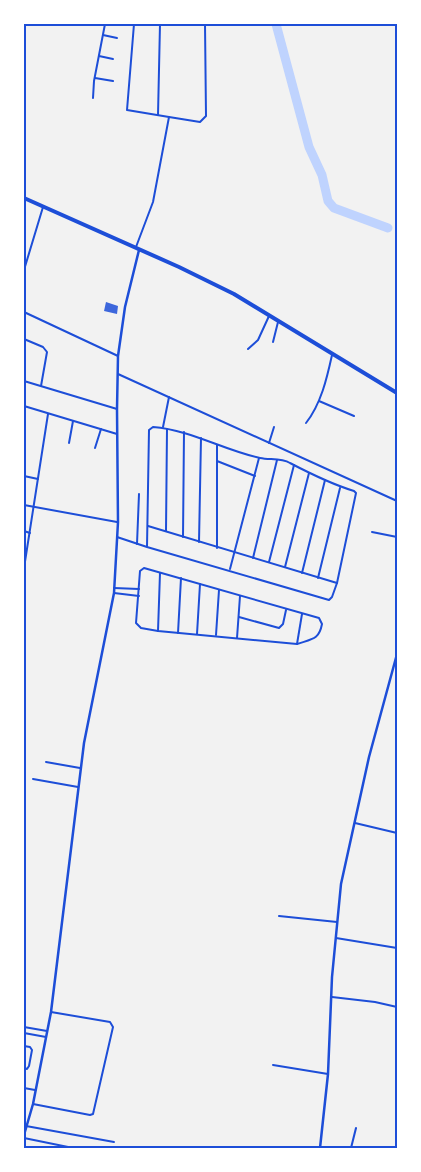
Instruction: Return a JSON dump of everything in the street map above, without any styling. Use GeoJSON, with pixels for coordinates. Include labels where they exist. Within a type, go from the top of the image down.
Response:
{"type":"FeatureCollection","features":[{"type":"Feature","properties":{"kind":"highway"},"geometry":{"type":"LineString","coordinates":[[24,198],[198,275],[270,314],[332,355],[397,393]]}},
{"type":"Feature","properties":{"kind":"street"},"geometry":{"type":"LineString","coordinates":[[92,98],[105,24]]}},
{"type":"Feature","properties":{"kind":"street"},"geometry":{"type":"LineString","coordinates":[[134,24],[127,110],[200,122],[206,116],[205,24]]}},
{"type":"Feature","properties":{"kind":"street"},"geometry":{"type":"LineString","coordinates":[[158,116],[160,24]]}},
{"type":"Feature","properties":{"kind":"street"},"geometry":{"type":"LineString","coordinates":[[103,35],[117,38]]}},
{"type":"Feature","properties":{"kind":"street"},"geometry":{"type":"LineString","coordinates":[[98,56],[113,59]]}},
{"type":"Feature","properties":{"kind":"street"},"geometry":{"type":"LineString","coordinates":[[94,78],[113,81]]}},
{"type":"Feature","properties":{"kind":"street"},"geometry":{"type":"LineString","coordinates":[[73,1148],[24,1137],[33,1104],[51,1012],[84,743],[114,593],[118,522],[118,356],[125,307],[138,248],[153,202],[169,117]]}},
{"type":"Feature","properties":{"kind":"street"},"geometry":{"type":"LineString","coordinates":[[24,270],[43,206]]}},
{"type":"Feature","properties":{"kind":"street"},"geometry":{"type":"LineString","coordinates":[[24,312],[118,356]]}},
{"type":"Feature","properties":{"kind":"street"},"geometry":{"type":"LineString","coordinates":[[248,349],[258,340],[270,314]]}},
{"type":"Feature","properties":{"kind":"street"},"geometry":{"type":"LineString","coordinates":[[273,342],[279,320]]}},
{"type":"Feature","properties":{"kind":"street"},"geometry":{"type":"LineString","coordinates":[[24,339],[43,347],[47,352],[41,386]]}},
{"type":"Feature","properties":{"kind":"street"},"geometry":{"type":"LineString","coordinates":[[306,423],[319,401],[332,355]]}},
{"type":"Feature","properties":{"kind":"street"},"geometry":{"type":"LineString","coordinates":[[118,374],[397,501]]}},
{"type":"Feature","properties":{"kind":"street"},"geometry":{"type":"LineString","coordinates":[[24,381],[117,409]]}},
{"type":"Feature","properties":{"kind":"street"},"geometry":{"type":"LineString","coordinates":[[163,428],[169,397]]}},
{"type":"Feature","properties":{"kind":"street"},"geometry":{"type":"LineString","coordinates":[[319,401],[354,416]]}},
{"type":"Feature","properties":{"kind":"street"},"geometry":{"type":"LineString","coordinates":[[24,406],[117,434]]}},
{"type":"Feature","properties":{"kind":"street"},"geometry":{"type":"LineString","coordinates":[[24,568],[48,414]]}},
{"type":"Feature","properties":{"kind":"street"},"geometry":{"type":"LineString","coordinates":[[69,443],[73,422]]}},
{"type":"Feature","properties":{"kind":"street"},"geometry":{"type":"LineString","coordinates":[[117,537],[147,547],[327,600],[332,597],[337,583],[356,495],[354,491],[309,473],[290,462],[259,458],[184,432],[153,427],[149,430],[147,547]]}},
{"type":"Feature","properties":{"kind":"street"},"geometry":{"type":"LineString","coordinates":[[269,443],[274,427]]}},
{"type":"Feature","properties":{"kind":"street"},"geometry":{"type":"LineString","coordinates":[[166,532],[167,428]]}},
{"type":"Feature","properties":{"kind":"street"},"geometry":{"type":"LineString","coordinates":[[95,448],[101,429]]}},
{"type":"Feature","properties":{"kind":"street"},"geometry":{"type":"LineString","coordinates":[[183,536],[184,432]]}},
{"type":"Feature","properties":{"kind":"street"},"geometry":{"type":"LineString","coordinates":[[199,542],[201,438]]}},
{"type":"Feature","properties":{"kind":"street"},"geometry":{"type":"LineString","coordinates":[[217,444],[217,548]]}},
{"type":"Feature","properties":{"kind":"street"},"geometry":{"type":"LineString","coordinates":[[230,570],[259,458]]}},
{"type":"Feature","properties":{"kind":"street"},"geometry":{"type":"LineString","coordinates":[[253,558],[277,460]]}},
{"type":"Feature","properties":{"kind":"street"},"geometry":{"type":"LineString","coordinates":[[217,461],[255,476]]}},
{"type":"Feature","properties":{"kind":"street"},"geometry":{"type":"LineString","coordinates":[[269,562],[294,465]]}},
{"type":"Feature","properties":{"kind":"street"},"geometry":{"type":"LineString","coordinates":[[285,567],[309,473]]}},
{"type":"Feature","properties":{"kind":"street"},"geometry":{"type":"LineString","coordinates":[[24,476],[38,479]]}},
{"type":"Feature","properties":{"kind":"street"},"geometry":{"type":"LineString","coordinates":[[302,573],[325,480]]}},
{"type":"Feature","properties":{"kind":"street"},"geometry":{"type":"LineString","coordinates":[[318,578],[340,487]]}},
{"type":"Feature","properties":{"kind":"street"},"geometry":{"type":"LineString","coordinates":[[137,544],[139,494]]}},
{"type":"Feature","properties":{"kind":"street"},"geometry":{"type":"LineString","coordinates":[[24,505],[118,522]]}},
{"type":"Feature","properties":{"kind":"street"},"geometry":{"type":"LineString","coordinates":[[148,526],[337,583]]}},
{"type":"Feature","properties":{"kind":"street"},"geometry":{"type":"LineString","coordinates":[[24,531],[30,533]]}},
{"type":"Feature","properties":{"kind":"street"},"geometry":{"type":"LineString","coordinates":[[372,532],[397,537]]}},
{"type":"Feature","properties":{"kind":"street"},"geometry":{"type":"LineString","coordinates":[[142,569],[181,578],[286,610],[319,618],[322,624],[318,636],[297,644],[158,631],[138,626],[136,623],[142,569]]}},
{"type":"Feature","properties":{"kind":"street"},"geometry":{"type":"LineString","coordinates":[[158,631],[160,573]]}},
{"type":"Feature","properties":{"kind":"street"},"geometry":{"type":"LineString","coordinates":[[178,633],[181,578]]}},
{"type":"Feature","properties":{"kind":"street"},"geometry":{"type":"LineString","coordinates":[[197,635],[200,584]]}},
{"type":"Feature","properties":{"kind":"street"},"geometry":{"type":"LineString","coordinates":[[114,588],[139,590]]}},
{"type":"Feature","properties":{"kind":"street"},"geometry":{"type":"LineString","coordinates":[[216,636],[219,590]]}},
{"type":"Feature","properties":{"kind":"street"},"geometry":{"type":"LineString","coordinates":[[114,593],[139,596]]}},
{"type":"Feature","properties":{"kind":"street"},"geometry":{"type":"LineString","coordinates":[[237,638],[240,596]]}},
{"type":"Feature","properties":{"kind":"street"},"geometry":{"type":"LineString","coordinates":[[239,617],[279,628],[283,624],[286,610]]}},
{"type":"Feature","properties":{"kind":"street"},"geometry":{"type":"LineString","coordinates":[[297,644],[302,614]]}},
{"type":"Feature","properties":{"kind":"street"},"geometry":{"type":"LineString","coordinates":[[320,1148],[328,1074],[337,922],[342,884],[369,757],[397,654]]}},
{"type":"Feature","properties":{"kind":"street"},"geometry":{"type":"LineString","coordinates":[[46,762],[81,768]]}},
{"type":"Feature","properties":{"kind":"street"},"geometry":{"type":"LineString","coordinates":[[34,780],[78,787]]}},
{"type":"Feature","properties":{"kind":"street"},"geometry":{"type":"LineString","coordinates":[[355,823],[397,833]]}},
{"type":"Feature","properties":{"kind":"street"},"geometry":{"type":"LineString","coordinates":[[279,916],[337,922]]}},
{"type":"Feature","properties":{"kind":"street"},"geometry":{"type":"LineString","coordinates":[[336,938],[397,948]]}},
{"type":"Feature","properties":{"kind":"street"},"geometry":{"type":"LineString","coordinates":[[332,997],[397,1006]]}},
{"type":"Feature","properties":{"kind":"street"},"geometry":{"type":"LineString","coordinates":[[33,1104],[90,1115],[94,1114],[113,1027],[110,1022],[51,1012]]}},
{"type":"Feature","properties":{"kind":"street"},"geometry":{"type":"LineString","coordinates":[[46,1037],[24,1033],[25,1028],[47,1031]]}},
{"type":"Feature","properties":{"kind":"street"},"geometry":{"type":"LineString","coordinates":[[24,1046],[30,1047],[32,1050],[29,1066],[24,1068]]}},
{"type":"Feature","properties":{"kind":"street"},"geometry":{"type":"LineString","coordinates":[[273,1065],[328,1074]]}},
{"type":"Feature","properties":{"kind":"street"},"geometry":{"type":"LineString","coordinates":[[24,1088],[36,1090]]}},
{"type":"Feature","properties":{"kind":"street"},"geometry":{"type":"LineString","coordinates":[[26,1126],[114,1142]]}},
{"type":"Feature","properties":{"kind":"street"},"geometry":{"type":"LineString","coordinates":[[351,1148],[356,1128]]}},
{"type":"Feature","properties":{"kind":"building"},"geometry":{"type":"Polygon","coordinates":[[[106,302],[118,306],[117,314],[104,311],[106,302]]]}},
{"type":"Feature","properties":{"kind":"waterway"},"geometry":{"type":"LineString","coordinates":[[276,24],[309,147],[322,175],[328,201],[334,208],[388,228]]}}]}
